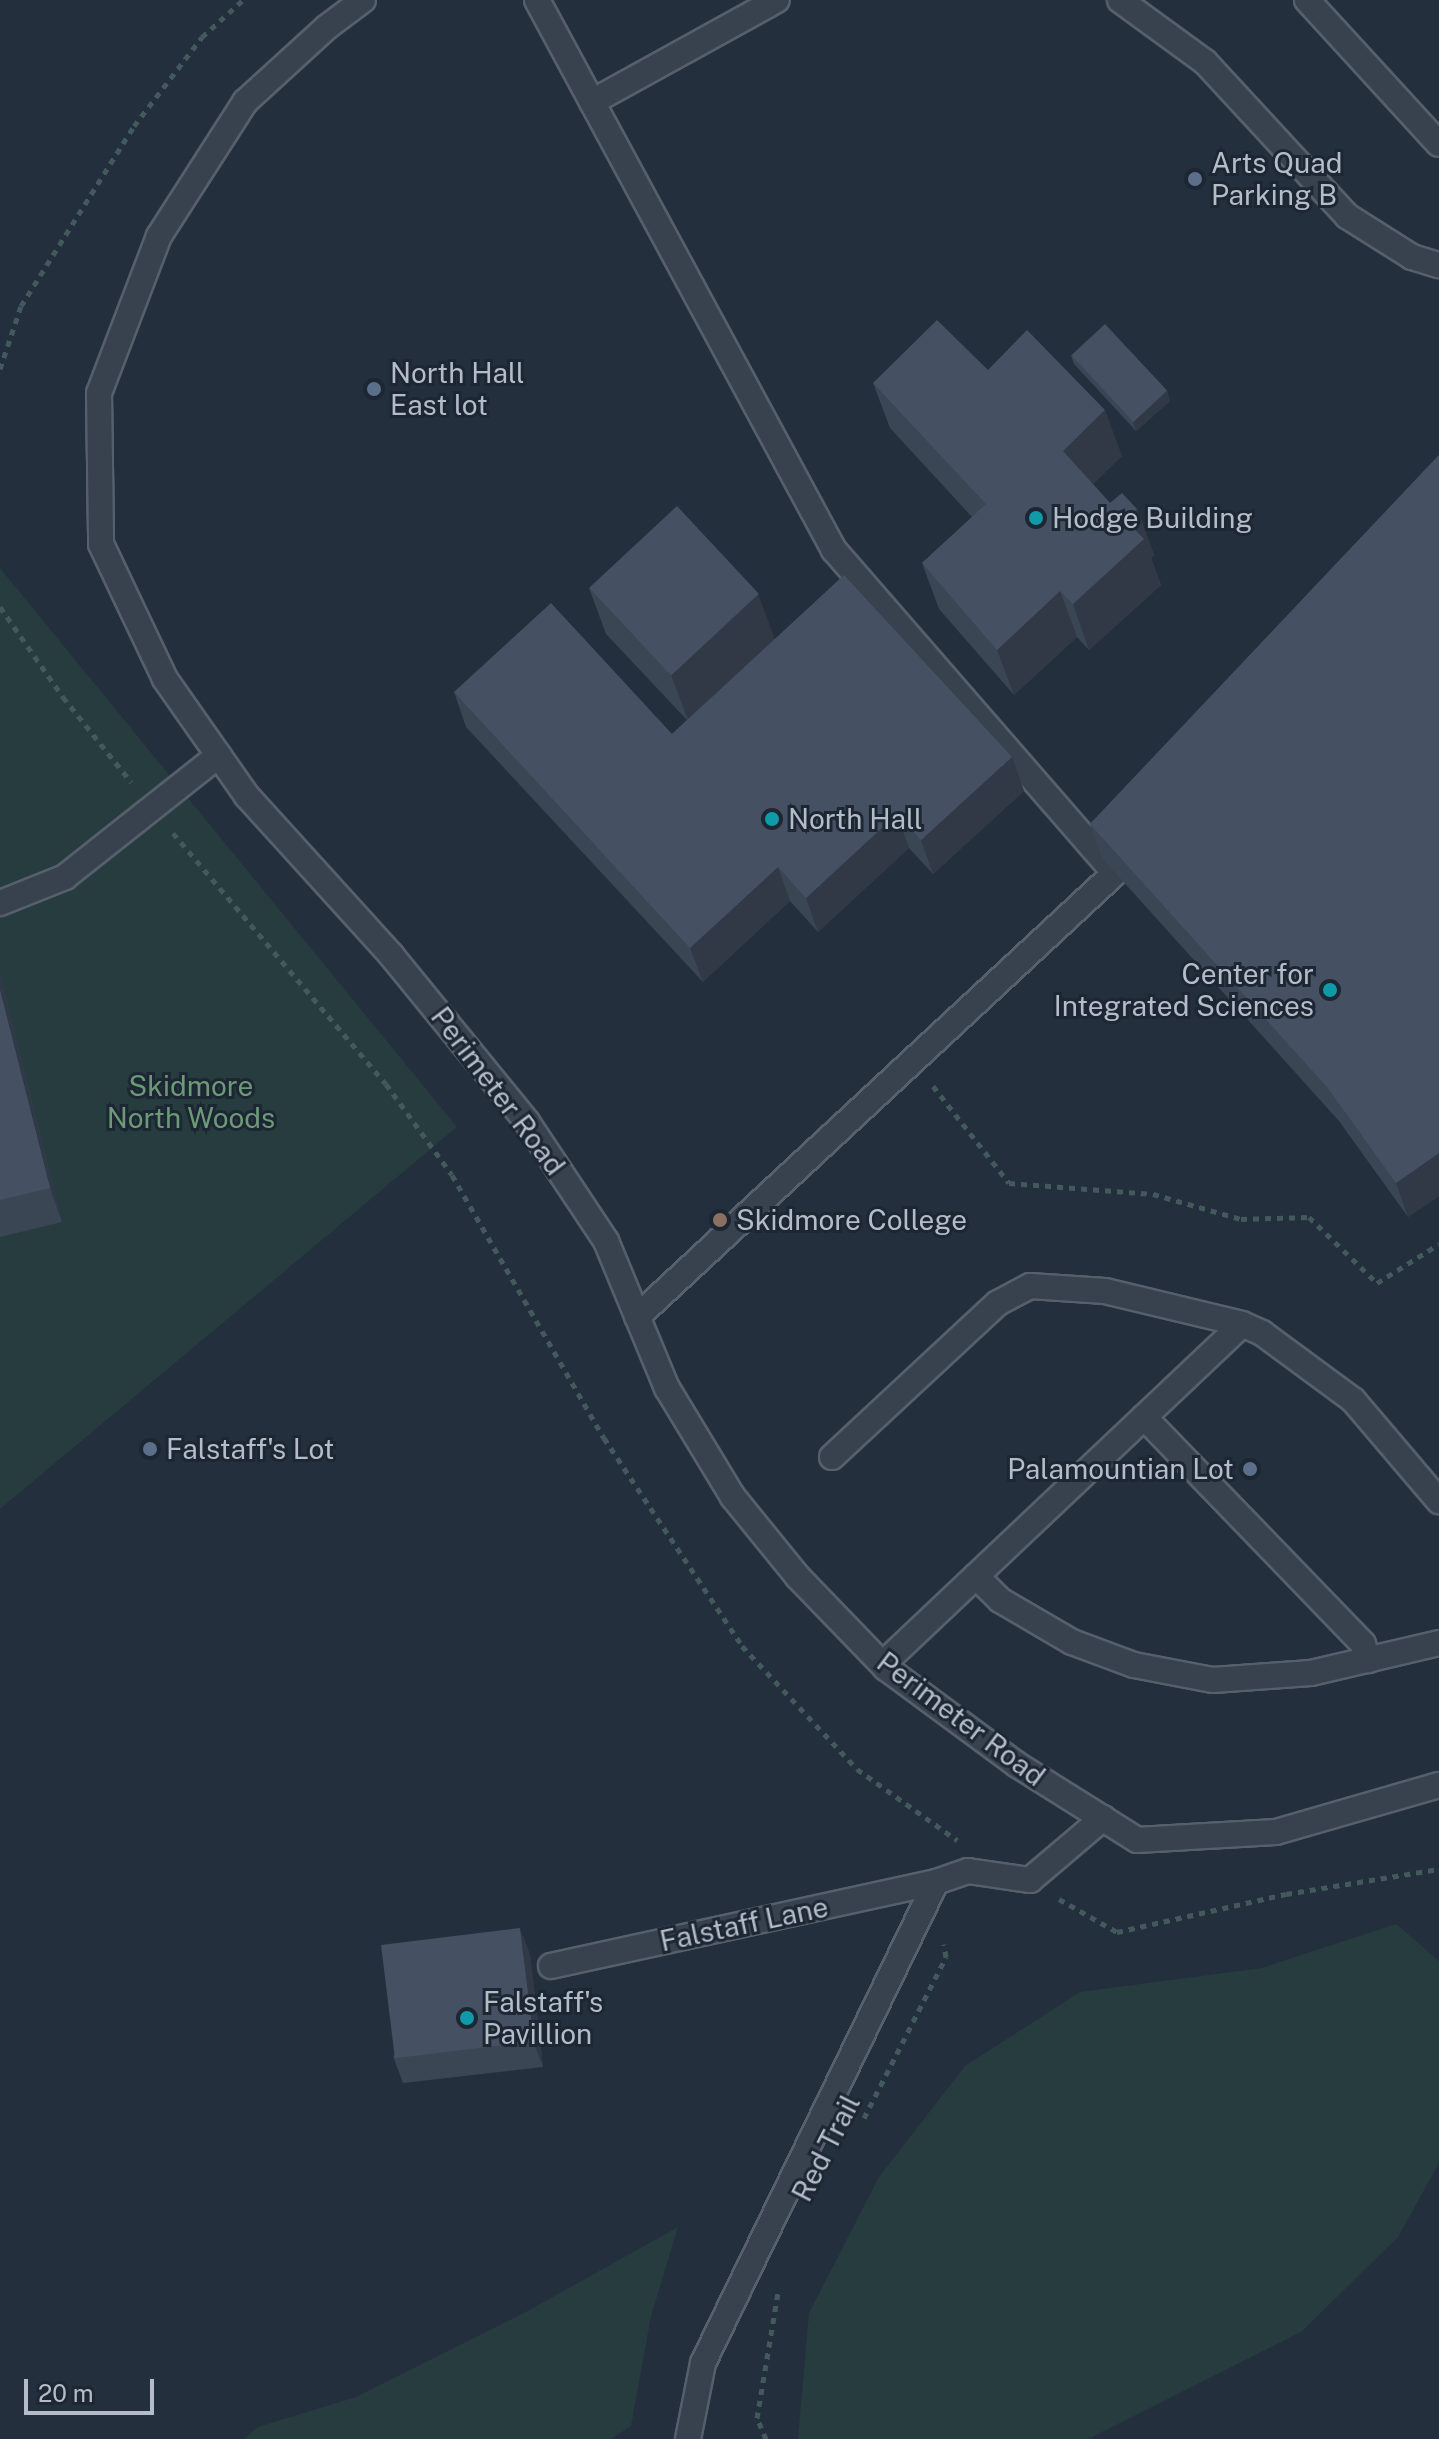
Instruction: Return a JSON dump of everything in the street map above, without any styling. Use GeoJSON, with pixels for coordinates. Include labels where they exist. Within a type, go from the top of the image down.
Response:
{"type":"FeatureCollection","features":[{"type":"Feature","properties":{"kind":"lane","name":"Perimeter Road"},"geometry":{"type":"LineString","coordinates":[[363,0],[327,27],[245,102],[159,236],[99,393],[101,544],[165,679],[247,796],[391,955],[527,1122],[606,1241],[667,1388],[733,1497],[798,1577],[883,1664],[1016,1764],[1137,1840],[1276,1832],[1439,1785]]}},
{"type":"Feature","properties":{"kind":"lane"},"geometry":{"type":"LineString","coordinates":[[537,0],[834,550],[1115,873],[637,1317]]}},
{"type":"Feature","properties":{"kind":"lane"},"geometry":{"type":"LineString","coordinates":[[592,102],[777,0]]}},
{"type":"Feature","properties":{"kind":"lane"},"geometry":{"type":"LineString","coordinates":[[1120,0],[1205,62],[1347,216],[1412,257],[1439,265]]}},
{"type":"Feature","properties":{"kind":"lane"},"geometry":{"type":"LineString","coordinates":[[1307,0],[1439,144]]}},
{"type":"Feature","properties":{"kind":"lane"},"geometry":{"type":"LineString","coordinates":[[0,903],[65,877],[219,755]]}},
{"type":"Feature","properties":{"kind":"lane"},"geometry":{"type":"LineString","coordinates":[[832,1457],[998,1303],[1030,1286],[1105,1291],[1242,1324],[1262,1333],[1353,1400],[1439,1501]]}},
{"type":"Feature","properties":{"kind":"lane"},"geometry":{"type":"LineString","coordinates":[[883,1664],[1242,1324]]}},
{"type":"Feature","properties":{"kind":"lane"},"geometry":{"type":"LineString","coordinates":[[1144,1417],[1363,1644],[1368,1660]]}},
{"type":"Feature","properties":{"kind":"lane"},"geometry":{"type":"LineString","coordinates":[[976,1576],[1000,1600],[1072,1642],[1134,1665],[1213,1680],[1311,1673],[1439,1643]]}},
{"type":"Feature","properties":{"kind":"lane","name":"Falstaff Lane"},"geometry":{"type":"LineString","coordinates":[[551,1966],[936,1882],[968,1871],[1030,1880],[1103,1818]]}},
{"type":"Feature","properties":{"kind":"lane"},"geometry":{"type":"LineString","coordinates":[[688,2439],[703,2363],[936,1882]]}},
{"type":"Feature","properties":{"kind":"path"},"geometry":{"type":"LineString","coordinates":[[0,369],[21,306],[134,126],[202,37],[243,0]]}},
{"type":"Feature","properties":{"kind":"path"},"geometry":{"type":"LineString","coordinates":[[913,1061],[1009,1183],[1153,1194],[1241,1219],[1309,1217],[1377,1283],[1439,1244]]}},
{"type":"Feature","properties":{"kind":"path","name":"Red Trail"},"geometry":{"type":"LineString","coordinates":[[859,2127],[946,1957],[944,1942]]}},
{"type":"Feature","properties":{"kind":"path"},"geometry":{"type":"LineString","coordinates":[[766,2439],[757,2418],[780,2282]]}},
{"type":"Feature","properties":{"kind":"green space","name":"Skidmore North Woods"},"geometry":{"type":"Polygon","coordinates":[[[0,568],[457,1127],[0,1509],[0,568]]]}},
{"type":"Feature","properties":{"kind":"green space"},"geometry":{"type":"Polygon","coordinates":[[[1396,1924],[1439,1961],[1439,2163],[1398,2237],[1301,2332],[1088,2439],[798,2439],[809,2313],[879,2177],[965,2066],[1080,1992],[1262,1968],[1396,1924]]]}},
{"type":"Feature","properties":{"kind":"green space"},"geometry":{"type":"Polygon","coordinates":[[[678,2227],[651,2316],[631,2426],[611,2439],[244,2439],[258,2427],[356,2397],[526,2312],[678,2227]]]}},
{"type":"Feature","properties":{"kind":"building","name":"Hodge Building"},"geometry":{"type":"Polygon","coordinates":[[[937,320],[988,370],[1027,330],[1105,410],[1063,451],[1110,503],[1122,493],[1137,509],[1126,520],[1144,539],[1073,604],[1060,591],[997,650],[922,563],[986,504],[873,383],[937,320]]]}},
{"type":"Feature","properties":{"kind":"building"},"geometry":{"type":"Polygon","coordinates":[[[1105,324],[1167,391],[1133,422],[1071,355],[1105,324]]]}},
{"type":"Feature","properties":{"kind":"building","name":"Center for Integrated Sciences"},"geometry":{"type":"Polygon","coordinates":[[[1439,455],[1439,1153],[1396,1183],[1327,1087],[1090,824],[1439,455]]]}},
{"type":"Feature","properties":{"kind":"building"},"geometry":{"type":"Polygon","coordinates":[[[677,506],[759,594],[671,676],[589,588],[677,506]]]}},
{"type":"Feature","properties":{"kind":"building","name":"North Hall"},"geometry":{"type":"Polygon","coordinates":[[[844,575],[1012,757],[921,840],[897,814],[806,898],[778,867],[690,948],[454,692],[551,603],[672,734],[844,575]]]}},
{"type":"Feature","properties":{"kind":"building"},"geometry":{"type":"Polygon","coordinates":[[[0,990],[50,1188],[0,1200],[0,990]]]}},
{"type":"Feature","properties":{"kind":"building","name":"Falstaff's Pavillion"},"geometry":{"type":"Polygon","coordinates":[[[520,1928],[534,2041],[395,2058],[381,1945],[520,1928]]]}},
{"type":"Feature","properties":{"kind":"place","name":"Arts Quad Parking B"},"geometry":{"type":"Point","coordinates":[1195,179]}},
{"type":"Feature","properties":{"kind":"place","name":"North Hall East lot"},"geometry":{"type":"Point","coordinates":[374,389]}},
{"type":"Feature","properties":{"kind":"place","name":"Hodge Building"},"geometry":{"type":"Point","coordinates":[1036,518]}},
{"type":"Feature","properties":{"kind":"place","name":"North Hall"},"geometry":{"type":"Point","coordinates":[772,819]}},
{"type":"Feature","properties":{"kind":"place","name":"Center for Integrated Sciences"},"geometry":{"type":"Point","coordinates":[1330,990]}},
{"type":"Feature","properties":{"kind":"place","name":"Skidmore College"},"geometry":{"type":"Point","coordinates":[720,1220]}},
{"type":"Feature","properties":{"kind":"place","name":"Falstaff's Lot"},"geometry":{"type":"Point","coordinates":[150,1449]}},
{"type":"Feature","properties":{"kind":"place","name":"Palamountian Lot"},"geometry":{"type":"Point","coordinates":[1250,1469]}},
{"type":"Feature","properties":{"kind":"place","name":"Falstaff's Pavillion"},"geometry":{"type":"Point","coordinates":[467,2018]}}]}
